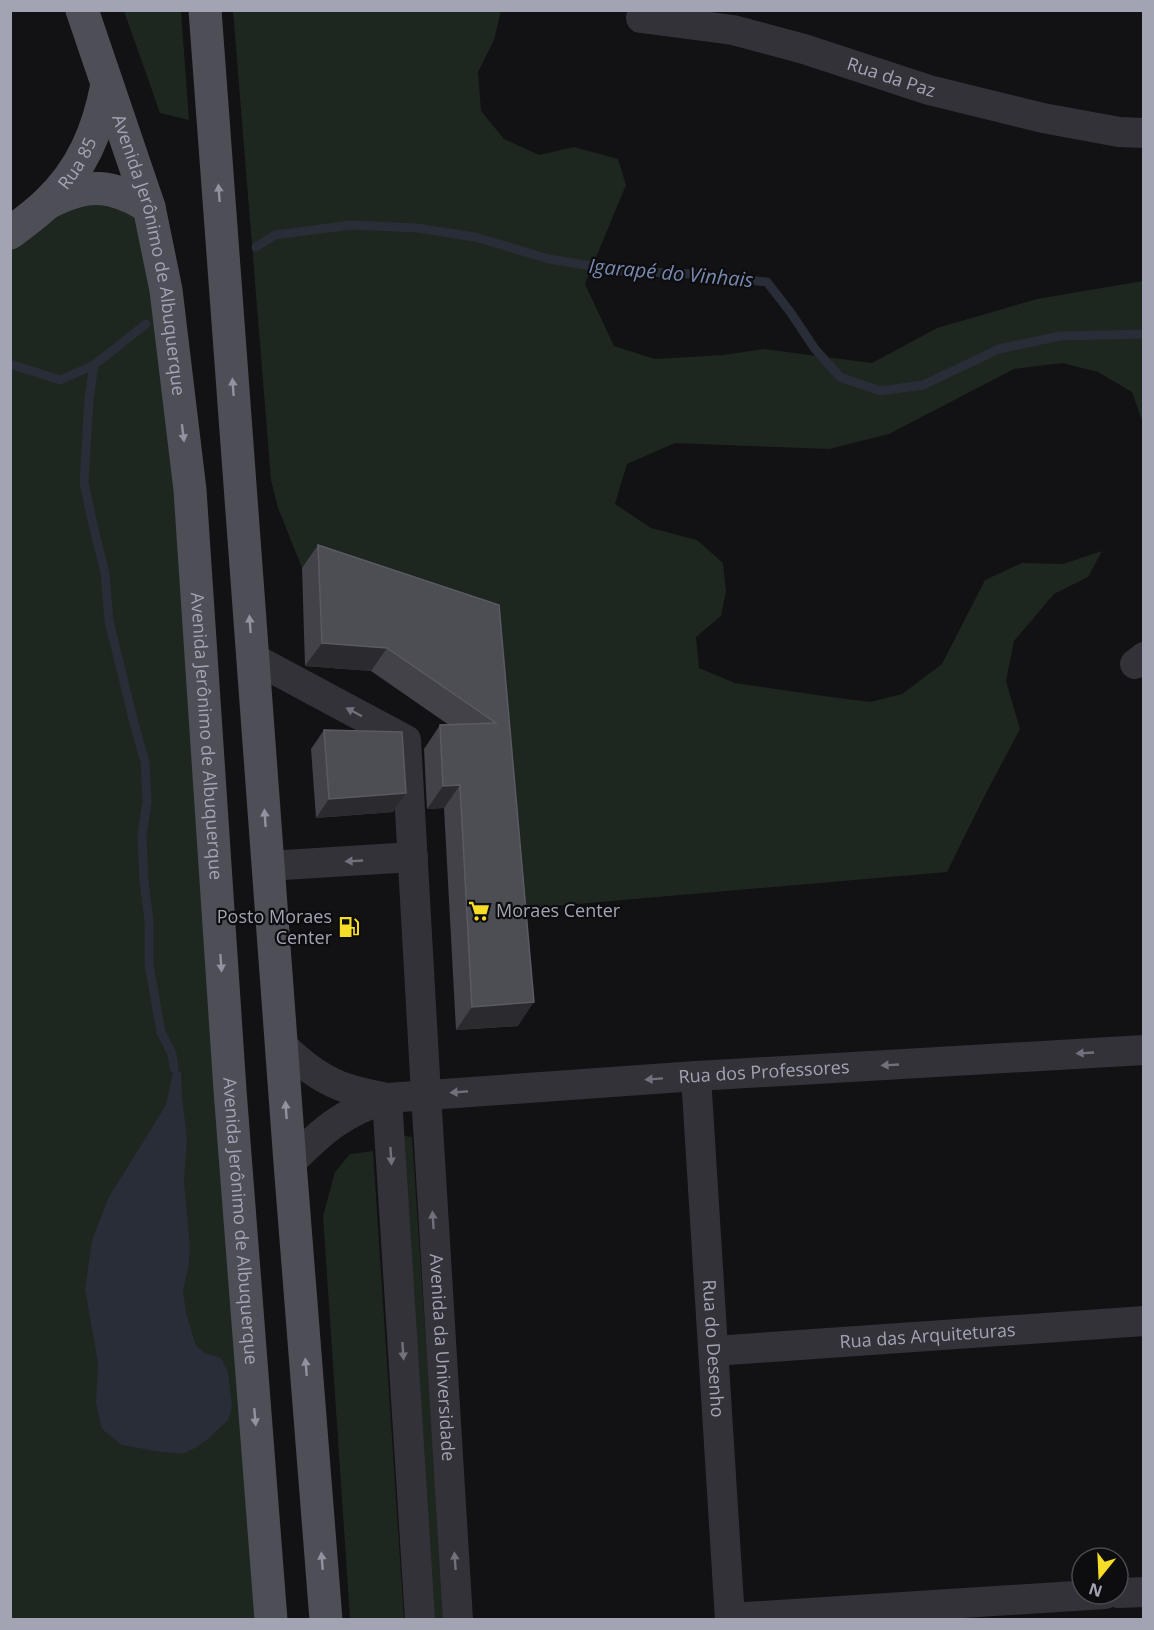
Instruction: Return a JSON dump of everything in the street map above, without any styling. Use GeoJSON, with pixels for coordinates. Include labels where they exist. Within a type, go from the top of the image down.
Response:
{"type":"FeatureCollection","features":[{"type":"Feature","properties":{"kind":"main road","name":"Avenida Jerônimo de Albuquerque"},"geometry":{"type":"LineString","coordinates":[[82,10],[149,207],[166,290],[190,490],[230,1090],[271,1620]]}},
{"type":"Feature","properties":{"kind":"main road"},"geometry":{"type":"LineString","coordinates":[[205,10],[326,1620]]}},
{"type":"Feature","properties":{"kind":"main road","name":"Rua 85"},"geometry":{"type":"LineString","coordinates":[[10,233],[46,204],[65,184],[81,161],[102,111],[107,84]]}},
{"type":"Feature","properties":{"kind":"main road","name":"Rua 85"},"geometry":{"type":"LineString","coordinates":[[46,204],[66,194],[87,188],[109,189],[130,195],[149,207]]}},
{"type":"Feature","properties":{"kind":"street","name":"Rua da Paz"},"geometry":{"type":"LineString","coordinates":[[641,18],[733,30],[804,49],[929,90],[1032,116],[1119,132],[1143,133]]}},
{"type":"Feature","properties":{"kind":"street","name":"Avenida da Universidade"},"geometry":{"type":"LineString","coordinates":[[253,658],[406,740],[458,1620]]}},
{"type":"Feature","properties":{"kind":"street"},"geometry":{"type":"LineString","coordinates":[[268,866],[413,857]]}},
{"type":"Feature","properties":{"kind":"street","name":"Rua dos Professores"},"geometry":{"type":"LineString","coordinates":[[281,1044],[304,1065],[329,1081],[348,1089],[387,1098]]}},
{"type":"Feature","properties":{"kind":"street","name":"Rua dos Professores"},"geometry":{"type":"LineString","coordinates":[[290,1163],[335,1122],[360,1108],[387,1098],[696,1076],[1143,1050]]}},
{"type":"Feature","properties":{"kind":"street","name":"Rua do Desenho"},"geometry":{"type":"LineString","coordinates":[[696,1076],[730,1619]]}},
{"type":"Feature","properties":{"kind":"street"},"geometry":{"type":"LineString","coordinates":[[387,1098],[420,1620]]}},
{"type":"Feature","properties":{"kind":"street","name":"Rua das Arquiteturas"},"geometry":{"type":"LineString","coordinates":[[714,1351],[1143,1321]]}},
{"type":"Feature","properties":{"kind":"street"},"geometry":{"type":"LineString","coordinates":[[730,1619],[1005,1610],[1070,1600]]}},
{"type":"Feature","properties":{"kind":"shaded area"},"geometry":{"type":"Polygon","coordinates":[[[124,11],[181,11],[189,120],[160,113],[124,11]]]}},
{"type":"Feature","properties":{"kind":"shaded area"},"geometry":{"type":"Polygon","coordinates":[[[233,11],[501,11],[494,40],[478,72],[481,111],[504,139],[539,155],[574,147],[618,159],[626,185],[585,284],[614,346],[655,359],[723,355],[764,349],[872,363],[937,328],[1037,299],[1143,281],[1143,423],[1132,392],[1098,372],[1062,363],[1014,369],[889,434],[829,449],[675,443],[627,464],[615,504],[651,528],[697,540],[723,563],[726,591],[721,616],[696,637],[699,668],[735,683],[870,702],[902,694],[942,664],[985,580],[1022,563],[1063,564],[1102,551],[1088,577],[1054,594],[1014,641],[1006,681],[1020,729],[947,872],[507,910],[483,628],[302,568],[278,508],[271,480],[233,11]]]}},
{"type":"Feature","properties":{"kind":"shaded area"},"geometry":{"type":"Polygon","coordinates":[[[50,198],[147,207],[217,899],[260,1619],[11,1620],[10,231],[50,198]]]}},
{"type":"Feature","properties":{"kind":"shaded area"},"geometry":{"type":"Polygon","coordinates":[[[174,1068],[181,1072],[187,1138],[184,1181],[190,1247],[183,1290],[186,1313],[196,1346],[205,1353],[221,1358],[228,1372],[232,1407],[228,1420],[208,1439],[183,1454],[122,1445],[102,1429],[96,1403],[98,1363],[85,1289],[92,1240],[109,1197],[166,1105],[174,1068]]]}},
{"type":"Feature","properties":{"kind":"shaded area"},"geometry":{"type":"Polygon","coordinates":[[[405,1136],[412,1137],[445,1619],[431,1619],[401,1139],[405,1136]]]}},
{"type":"Feature","properties":{"kind":"shaded area"},"geometry":{"type":"Polygon","coordinates":[[[373,1151],[404,1619],[350,1619],[323,1216],[335,1172],[350,1154],[373,1151]]]}},
{"type":"Feature","properties":{"kind":"building","name":"Moraes Center"},"geometry":{"type":"Polygon","coordinates":[[[318,545],[499,605],[534,1002],[472,1007],[460,785],[443,786],[440,725],[496,723],[387,648],[322,643],[318,545]]]}},
{"type":"Feature","properties":{"kind":"building"},"geometry":{"type":"Polygon","coordinates":[[[324,730],[402,732],[406,793],[329,799],[324,730]]]}},
{"type":"Feature","properties":{"kind":"waterway","name":"Igarapé do Vinhais"},"geometry":{"type":"LineString","coordinates":[[256,247],[275,235],[351,225],[417,228],[475,237],[549,259],[622,271],[695,274],[767,282],[815,349],[840,377],[880,391],[923,385],[999,349],[1060,336],[1144,334]]}},
{"type":"Feature","properties":{"kind":"waterway","name":"Igarapé do Vinhais"},"geometry":{"type":"LineString","coordinates":[[10,364],[60,380],[94,365],[146,324]]}},
{"type":"Feature","properties":{"kind":"waterway"},"geometry":{"type":"LineString","coordinates":[[94,365],[89,399],[84,482],[105,573],[109,621],[145,762],[147,801],[142,835],[149,921],[149,964],[161,1032],[172,1054],[174,1068]]}},
{"type":"Feature","properties":{"kind":"place","name":"Moraes Center"},"geometry":{"type":"Point","coordinates":[479,911]}},
{"type":"Feature","properties":{"kind":"place","name":"Posto Moraes Center"},"geometry":{"type":"Point","coordinates":[349,927]}}]}
